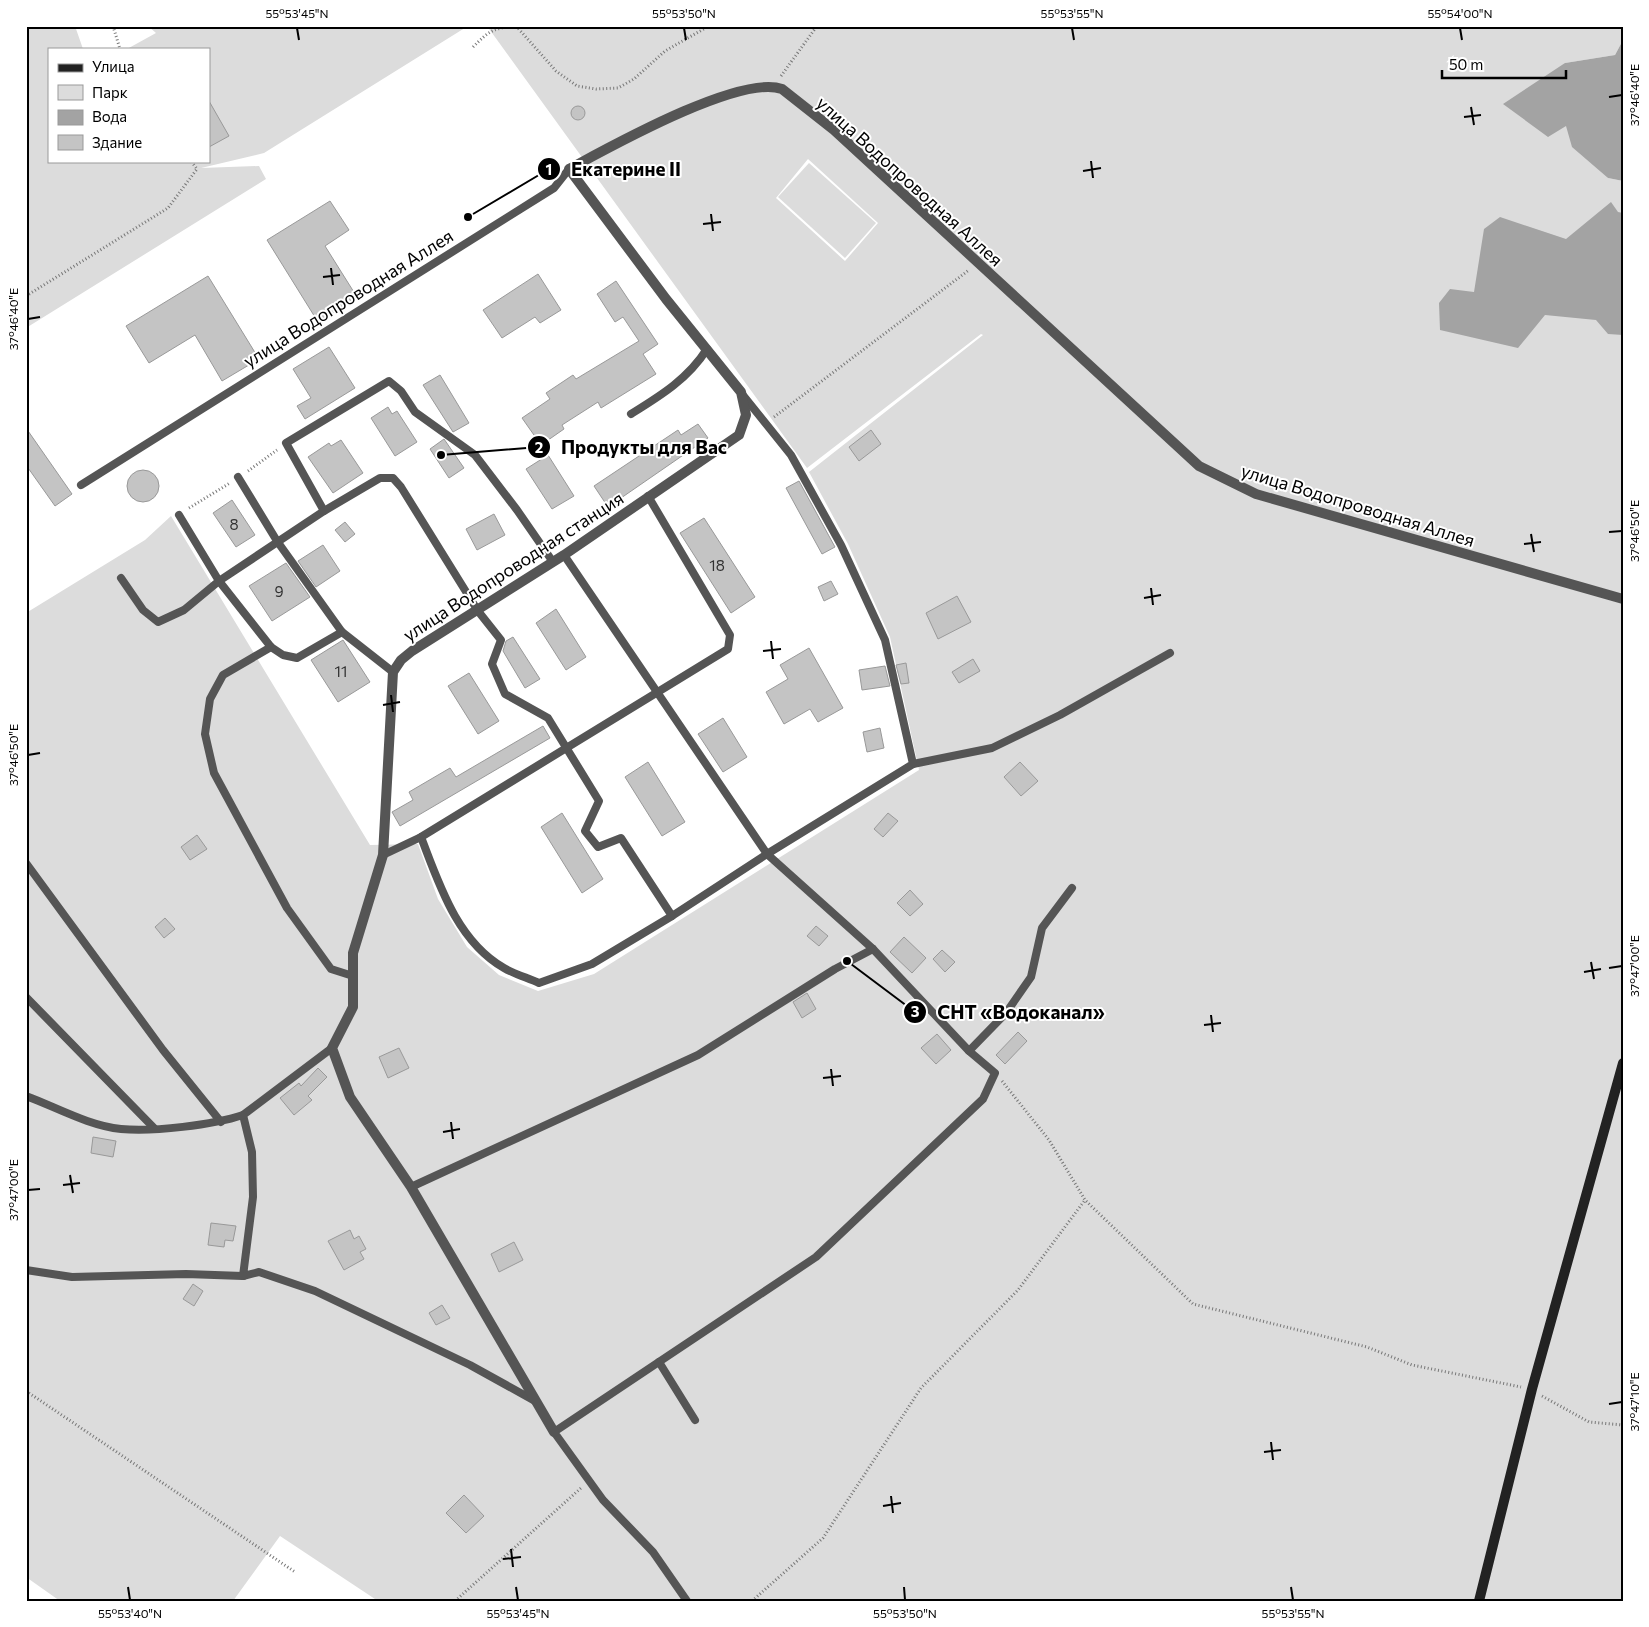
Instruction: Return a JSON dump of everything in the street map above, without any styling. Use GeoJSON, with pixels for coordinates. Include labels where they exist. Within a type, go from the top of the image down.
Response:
{"type":"FeatureCollection","features":[{"type":"Feature","properties":{"kind":"street","name":"улица Водопроводная Аллея"},"geometry":{"type":"LineString","coordinates":[[569,169],[638,132],[726,95],[754,87],[774,86],[782,89],[834,130],[1199,466],[1227,482],[1256,494],[1623,600]]}},
{"type":"Feature","properties":{"kind":"street"},"geometry":{"type":"LineString","coordinates":[[569,169],[741,392]]}},
{"type":"Feature","properties":{"kind":"street","name":"улица Водопроводная станция"},"geometry":{"type":"LineString","coordinates":[[393,672],[401,660],[412,651],[564,555],[739,435],[746,414],[741,392]]}},
{"type":"Feature","properties":{"kind":"street"},"geometry":{"type":"LineString","coordinates":[[393,672],[383,855],[353,953],[353,1007],[332,1048],[350,1097],[411,1187],[554,1432]]}},
{"type":"Feature","properties":{"kind":"street"},"geometry":{"type":"LineString","coordinates":[[1479,1601],[1532,1389],[1623,1063]]}},
{"type":"Feature","properties":{"kind":"lane","name":"улица Водопроводная Аллея"},"geometry":{"type":"LineString","coordinates":[[81,485],[554,188],[569,169]]}},
{"type":"Feature","properties":{"kind":"lane"},"geometry":{"type":"LineString","coordinates":[[630,414],[683,379],[698,364],[707,349]]}},
{"type":"Feature","properties":{"kind":"lane"},"geometry":{"type":"LineString","coordinates":[[324,511],[286,443],[389,381],[401,392],[415,412],[476,455],[518,510],[553,562]]}},
{"type":"Feature","properties":{"kind":"lane"},"geometry":{"type":"LineString","coordinates":[[741,392],[791,455],[841,545],[885,640],[913,764]]}},
{"type":"Feature","properties":{"kind":"lane"},"geometry":{"type":"LineString","coordinates":[[238,477],[277,541],[342,632],[393,672]]}},
{"type":"Feature","properties":{"kind":"lane"},"geometry":{"type":"LineString","coordinates":[[121,578],[143,610],[158,622],[184,610],[219,581],[324,511],[380,478],[393,478],[401,487],[478,611],[501,640],[492,664],[505,694],[548,718],[568,747],[599,801],[585,831],[598,848],[621,838],[672,916]]}},
{"type":"Feature","properties":{"kind":"lane"},"geometry":{"type":"LineString","coordinates":[[383,855],[421,837],[728,648],[730,634],[648,496]]}},
{"type":"Feature","properties":{"kind":"lane"},"geometry":{"type":"LineString","coordinates":[[179,514],[219,581],[271,647],[283,655],[297,658],[342,632]]}},
{"type":"Feature","properties":{"kind":"lane"},"geometry":{"type":"LineString","coordinates":[[564,555],[658,690],[767,854],[872,949],[969,1051],[995,1073],[983,1099],[816,1257],[554,1432],[603,1500],[653,1552],[687,1601]]}},
{"type":"Feature","properties":{"kind":"lane"},"geometry":{"type":"LineString","coordinates":[[271,647],[223,675],[210,699],[205,734],[214,773],[287,908],[331,969],[353,976]]}},
{"type":"Feature","properties":{"kind":"lane"},"geometry":{"type":"LineString","coordinates":[[421,837],[445,898],[475,944],[503,968],[539,982],[592,964],[672,916],[767,854],[913,764],[992,748],[1060,715],[1170,653]]}},
{"type":"Feature","properties":{"kind":"lane"},"geometry":{"type":"LineString","coordinates":[[26,863],[163,1050],[221,1122]]}},
{"type":"Feature","properties":{"kind":"lane"},"geometry":{"type":"LineString","coordinates":[[969,1051],[1006,1012],[1032,977],[1042,928],[1072,888]]}},
{"type":"Feature","properties":{"kind":"lane"},"geometry":{"type":"LineString","coordinates":[[411,1187],[698,1055],[835,969],[872,949]]}},
{"type":"Feature","properties":{"kind":"lane"},"geometry":{"type":"LineString","coordinates":[[26,997],[154,1128]]}},
{"type":"Feature","properties":{"kind":"lane"},"geometry":{"type":"LineString","coordinates":[[26,1096],[91,1121],[120,1129],[221,1122],[243,1115],[332,1048]]}},
{"type":"Feature","properties":{"kind":"lane"},"geometry":{"type":"LineString","coordinates":[[243,1115],[252,1152],[253,1198],[243,1276]]}},
{"type":"Feature","properties":{"kind":"lane"},"geometry":{"type":"LineString","coordinates":[[26,1270],[72,1277],[186,1274],[243,1276],[259,1272],[315,1290],[470,1365],[537,1402]]}},
{"type":"Feature","properties":{"kind":"lane"},"geometry":{"type":"LineString","coordinates":[[659,1362],[695,1420]]}},
{"type":"Feature","properties":{"kind":"path"},"geometry":{"type":"LineString","coordinates":[[113,26],[120,48]]}},
{"type":"Feature","properties":{"kind":"path"},"geometry":{"type":"LineString","coordinates":[[473,47],[486,35],[501,26],[517,28],[556,71],[577,86],[596,89],[618,88],[634,79],[665,51],[709,26]]}},
{"type":"Feature","properties":{"kind":"path"},"geometry":{"type":"LineString","coordinates":[[774,86],[817,26]]}},
{"type":"Feature","properties":{"kind":"path"},"geometry":{"type":"LineString","coordinates":[[26,296],[168,208],[197,169],[192,162]]}},
{"type":"Feature","properties":{"kind":"path"},"geometry":{"type":"LineString","coordinates":[[766,423],[978,263]]}},
{"type":"Feature","properties":{"kind":"path"},"geometry":{"type":"LineString","coordinates":[[1008,1087],[1049,1140],[1085,1200],[1193,1304],[1367,1346],[1412,1365],[1532,1389],[1589,1422],[1623,1425]]}},
{"type":"Feature","properties":{"kind":"path"},"geometry":{"type":"LineString","coordinates":[[752,1601],[823,1538],[921,1388],[1018,1290],[1085,1200]]}},
{"type":"Feature","properties":{"kind":"path"},"geometry":{"type":"LineString","coordinates":[[26,1391],[295,1572]]}},
{"type":"Feature","properties":{"kind":"path"},"geometry":{"type":"LineString","coordinates":[[455,1601],[589,1481]]}},
{"type":"Feature","properties":{"kind":"green space"},"geometry":{"type":"Polygon","coordinates":[[[26,26],[75,26],[83,48],[48,48],[48,162],[210,162],[210,48],[129,48],[156,33],[148,26],[468,26],[264,153],[201,168],[259,166],[266,179],[26,328],[26,26]]]}},
{"type":"Feature","properties":{"kind":"green space"},"geometry":{"type":"Polygon","coordinates":[[[487,26],[1623,26],[1623,40],[1615,55],[1565,63],[1566,125],[1608,178],[1623,181],[1623,1601],[378,1601],[280,1536],[233,1601],[60,1601],[26,1577],[26,613],[145,540],[171,516],[370,845],[418,844],[438,899],[467,947],[499,975],[538,991],[594,974],[919,770],[890,637],[848,544],[809,472],[983,335],[981,334],[807,468],[487,26]],[[808,159],[776,198],[845,261],[878,223],[808,159]]]}},
{"type":"Feature","properties":{"kind":"green space"},"geometry":{"type":"Polygon","coordinates":[[[809,163],[876,223],[845,258],[778,197],[809,163]]]}},
{"type":"Feature","properties":{"kind":"water"},"geometry":{"type":"Polygon","coordinates":[[[1623,40],[1623,181],[1608,178],[1572,147],[1566,126],[1548,137],[1503,104],[1565,63],[1615,55],[1623,40]]]}},
{"type":"Feature","properties":{"kind":"water"},"geometry":{"type":"Polygon","coordinates":[[[1611,202],[1618,212],[1623,213],[1623,335],[1608,334],[1596,320],[1545,315],[1518,348],[1440,330],[1439,303],[1450,289],[1474,292],[1484,229],[1500,217],[1566,239],[1611,202]]]}},
{"type":"Feature","properties":{"kind":"building"},"geometry":{"type":"Polygon","coordinates":[[[210,103],[229,136],[210,146],[210,103]]]}},
{"type":"Feature","properties":{"kind":"building"},"geometry":{"type":"Polygon","coordinates":[[[578,106],[583,108],[585,113],[583,118],[578,120],[573,118],[571,113],[573,108],[578,106]]]}},
{"type":"Feature","properties":{"kind":"building"},"geometry":{"type":"Polygon","coordinates":[[[330,201],[349,230],[325,246],[357,297],[318,322],[267,240],[330,201]]]}},
{"type":"Feature","properties":{"kind":"building"},"geometry":{"type":"Polygon","coordinates":[[[538,274],[561,310],[540,323],[535,317],[502,338],[483,310],[538,274]]]}},
{"type":"Feature","properties":{"kind":"building"},"geometry":{"type":"Polygon","coordinates":[[[208,276],[259,359],[222,381],[195,335],[149,363],[126,326],[208,276]]]}},
{"type":"Feature","properties":{"kind":"building"},"geometry":{"type":"Polygon","coordinates":[[[616,281],[658,344],[643,354],[656,374],[601,408],[598,402],[562,425],[564,429],[541,445],[522,418],[550,399],[546,393],[573,375],[576,379],[639,341],[623,317],[615,322],[597,294],[616,281]]]}},
{"type":"Feature","properties":{"kind":"building"},"geometry":{"type":"Polygon","coordinates":[[[329,347],[355,388],[305,419],[297,406],[311,398],[293,369],[329,347]]]}},
{"type":"Feature","properties":{"kind":"building"},"geometry":{"type":"Polygon","coordinates":[[[440,375],[469,423],[453,432],[423,385],[440,375]]]}},
{"type":"Feature","properties":{"kind":"building"},"geometry":{"type":"Polygon","coordinates":[[[388,407],[392,414],[397,411],[417,442],[395,456],[371,418],[388,407]]]}},
{"type":"Feature","properties":{"kind":"building"},"geometry":{"type":"Polygon","coordinates":[[[698,424],[708,438],[608,507],[594,486],[678,430],[681,435],[698,424]]]}},
{"type":"Feature","properties":{"kind":"building"},"geometry":{"type":"Polygon","coordinates":[[[26,428],[72,494],[55,506],[26,465],[26,428]]]}},
{"type":"Feature","properties":{"kind":"building"},"geometry":{"type":"Polygon","coordinates":[[[871,430],[881,444],[859,461],[849,447],[871,430]]]}},
{"type":"Feature","properties":{"kind":"building"},"geometry":{"type":"Polygon","coordinates":[[[444,439],[464,468],[449,478],[430,449],[444,439]]]}},
{"type":"Feature","properties":{"kind":"building"},"geometry":{"type":"Polygon","coordinates":[[[341,440],[363,473],[333,493],[308,457],[329,443],[331,446],[341,440]]]}},
{"type":"Feature","properties":{"kind":"building"},"geometry":{"type":"Polygon","coordinates":[[[548,455],[574,496],[552,509],[526,469],[548,455]]]}},
{"type":"Feature","properties":{"kind":"building"},"geometry":{"type":"Polygon","coordinates":[[[143,470],[149,471],[154,475],[158,480],[158,492],[154,497],[149,501],[143,502],[137,501],[132,497],[128,492],[127,486],[128,480],[132,475],[137,471],[143,470]]]}},
{"type":"Feature","properties":{"kind":"building"},"geometry":{"type":"Polygon","coordinates":[[[799,481],[835,547],[822,554],[786,488],[799,481]]]}},
{"type":"Feature","properties":{"kind":"building"},"geometry":{"type":"Polygon","coordinates":[[[232,500],[255,535],[236,547],[213,513],[232,500]]]}},
{"type":"Feature","properties":{"kind":"building"},"geometry":{"type":"Polygon","coordinates":[[[494,514],[505,535],[477,550],[466,529],[494,514]]]}},
{"type":"Feature","properties":{"kind":"building"},"geometry":{"type":"Polygon","coordinates":[[[704,518],[755,597],[731,613],[680,533],[704,518]]]}},
{"type":"Feature","properties":{"kind":"building"},"geometry":{"type":"Polygon","coordinates":[[[345,522],[355,534],[345,542],[335,530],[345,522]]]}},
{"type":"Feature","properties":{"kind":"building"},"geometry":{"type":"Polygon","coordinates":[[[323,545],[340,571],[316,587],[298,561],[323,545]]]}},
{"type":"Feature","properties":{"kind":"building"},"geometry":{"type":"Polygon","coordinates":[[[286,563],[310,597],[272,621],[249,586],[286,563]]]}},
{"type":"Feature","properties":{"kind":"building"},"geometry":{"type":"Polygon","coordinates":[[[831,581],[838,594],[824,601],[818,587],[831,581]]]}},
{"type":"Feature","properties":{"kind":"building"},"geometry":{"type":"Polygon","coordinates":[[[957,596],[971,622],[938,639],[926,613],[957,596]]]}},
{"type":"Feature","properties":{"kind":"building"},"geometry":{"type":"Polygon","coordinates":[[[556,609],[586,657],[566,670],[536,623],[556,609]]]}},
{"type":"Feature","properties":{"kind":"building"},"geometry":{"type":"Polygon","coordinates":[[[513,637],[540,679],[525,688],[503,651],[506,641],[513,637]]]}},
{"type":"Feature","properties":{"kind":"building"},"geometry":{"type":"Polygon","coordinates":[[[343,640],[370,682],[338,702],[311,660],[343,640]]]}},
{"type":"Feature","properties":{"kind":"building"},"geometry":{"type":"Polygon","coordinates":[[[809,648],[843,708],[818,722],[810,709],[784,724],[766,692],[788,679],[780,665],[809,648]]]}},
{"type":"Feature","properties":{"kind":"building"},"geometry":{"type":"Polygon","coordinates":[[[973,659],[980,671],[959,683],[952,672],[973,659]]]}},
{"type":"Feature","properties":{"kind":"building"},"geometry":{"type":"Polygon","coordinates":[[[906,663],[909,683],[901,684],[896,665],[906,663]]]}},
{"type":"Feature","properties":{"kind":"building"},"geometry":{"type":"Polygon","coordinates":[[[885,666],[890,686],[862,690],[859,670],[885,666]]]}},
{"type":"Feature","properties":{"kind":"building"},"geometry":{"type":"Polygon","coordinates":[[[469,673],[499,721],[478,734],[448,686],[469,673]]]}},
{"type":"Feature","properties":{"kind":"building"},"geometry":{"type":"Polygon","coordinates":[[[723,718],[747,757],[723,772],[698,734],[723,718]]]}},
{"type":"Feature","properties":{"kind":"building"},"geometry":{"type":"Polygon","coordinates":[[[543,726],[550,738],[400,826],[392,812],[413,800],[409,792],[450,768],[456,777],[543,726]]]}},
{"type":"Feature","properties":{"kind":"building"},"geometry":{"type":"Polygon","coordinates":[[[880,728],[884,748],[867,752],[863,732],[880,728]]]}},
{"type":"Feature","properties":{"kind":"building"},"geometry":{"type":"Polygon","coordinates":[[[648,762],[685,822],[662,836],[625,777],[648,762]]]}},
{"type":"Feature","properties":{"kind":"building"},"geometry":{"type":"Polygon","coordinates":[[[1020,762],[1038,781],[1021,796],[1004,777],[1020,762]]]}},
{"type":"Feature","properties":{"kind":"building"},"geometry":{"type":"Polygon","coordinates":[[[562,813],[603,879],[582,893],[541,827],[562,813]]]}},
{"type":"Feature","properties":{"kind":"building"},"geometry":{"type":"Polygon","coordinates":[[[888,813],[898,821],[883,837],[874,829],[888,813]]]}},
{"type":"Feature","properties":{"kind":"building"},"geometry":{"type":"Polygon","coordinates":[[[197,835],[207,849],[190,860],[181,847],[197,835]]]}},
{"type":"Feature","properties":{"kind":"building"},"geometry":{"type":"Polygon","coordinates":[[[910,890],[923,904],[910,916],[897,903],[910,890]]]}},
{"type":"Feature","properties":{"kind":"building"},"geometry":{"type":"Polygon","coordinates":[[[165,918],[175,929],[164,938],[155,927],[165,918]]]}},
{"type":"Feature","properties":{"kind":"building"},"geometry":{"type":"Polygon","coordinates":[[[816,926],[828,936],[819,946],[807,936],[816,926]]]}},
{"type":"Feature","properties":{"kind":"building"},"geometry":{"type":"Polygon","coordinates":[[[904,937],[926,958],[912,973],[890,952],[904,937]]]}},
{"type":"Feature","properties":{"kind":"building"},"geometry":{"type":"Polygon","coordinates":[[[942,950],[955,962],[945,972],[933,959],[942,950]]]}},
{"type":"Feature","properties":{"kind":"building"},"geometry":{"type":"Polygon","coordinates":[[[807,993],[816,1009],[802,1018],[793,1002],[807,993]]]}},
{"type":"Feature","properties":{"kind":"building"},"geometry":{"type":"Polygon","coordinates":[[[1018,1032],[1027,1041],[1005,1064],[996,1055],[1018,1032]]]}},
{"type":"Feature","properties":{"kind":"building"},"geometry":{"type":"Polygon","coordinates":[[[937,1034],[951,1050],[936,1064],[921,1048],[937,1034]]]}},
{"type":"Feature","properties":{"kind":"building"},"geometry":{"type":"Polygon","coordinates":[[[399,1048],[409,1068],[388,1078],[379,1057],[399,1048]]]}},
{"type":"Feature","properties":{"kind":"building"},"geometry":{"type":"Polygon","coordinates":[[[318,1068],[327,1077],[308,1096],[312,1100],[294,1115],[280,1098],[299,1083],[301,1086],[318,1068]]]}},
{"type":"Feature","properties":{"kind":"building"},"geometry":{"type":"Polygon","coordinates":[[[93,1137],[116,1141],[113,1157],[91,1153],[93,1137]]]}},
{"type":"Feature","properties":{"kind":"building"},"geometry":{"type":"Polygon","coordinates":[[[211,1223],[236,1226],[233,1241],[225,1240],[224,1247],[208,1245],[211,1223]]]}},
{"type":"Feature","properties":{"kind":"building"},"geometry":{"type":"Polygon","coordinates":[[[350,1230],[354,1239],[359,1236],[366,1249],[360,1252],[364,1259],[344,1270],[328,1241],[350,1230]]]}},
{"type":"Feature","properties":{"kind":"building"},"geometry":{"type":"Polygon","coordinates":[[[514,1242],[523,1260],[499,1272],[491,1254],[514,1242]]]}},
{"type":"Feature","properties":{"kind":"building"},"geometry":{"type":"Polygon","coordinates":[[[193,1284],[203,1291],[194,1306],[183,1299],[193,1284]]]}},
{"type":"Feature","properties":{"kind":"building"},"geometry":{"type":"Polygon","coordinates":[[[442,1305],[450,1318],[436,1325],[429,1313],[442,1305]]]}},
{"type":"Feature","properties":{"kind":"building"},"geometry":{"type":"Polygon","coordinates":[[[464,1495],[484,1516],[466,1533],[446,1513],[464,1495]]]}},
{"type":"Feature","properties":{"kind":"place","name":"Екатерине II"},"geometry":{"type":"Point","coordinates":[468,217]}},
{"type":"Feature","properties":{"kind":"place","name":"Продукты для Вас"},"geometry":{"type":"Point","coordinates":[441,455]}},
{"type":"Feature","properties":{"kind":"place","name":"СНТ «Водоканал»"},"geometry":{"type":"Point","coordinates":[847,961]}}]}
